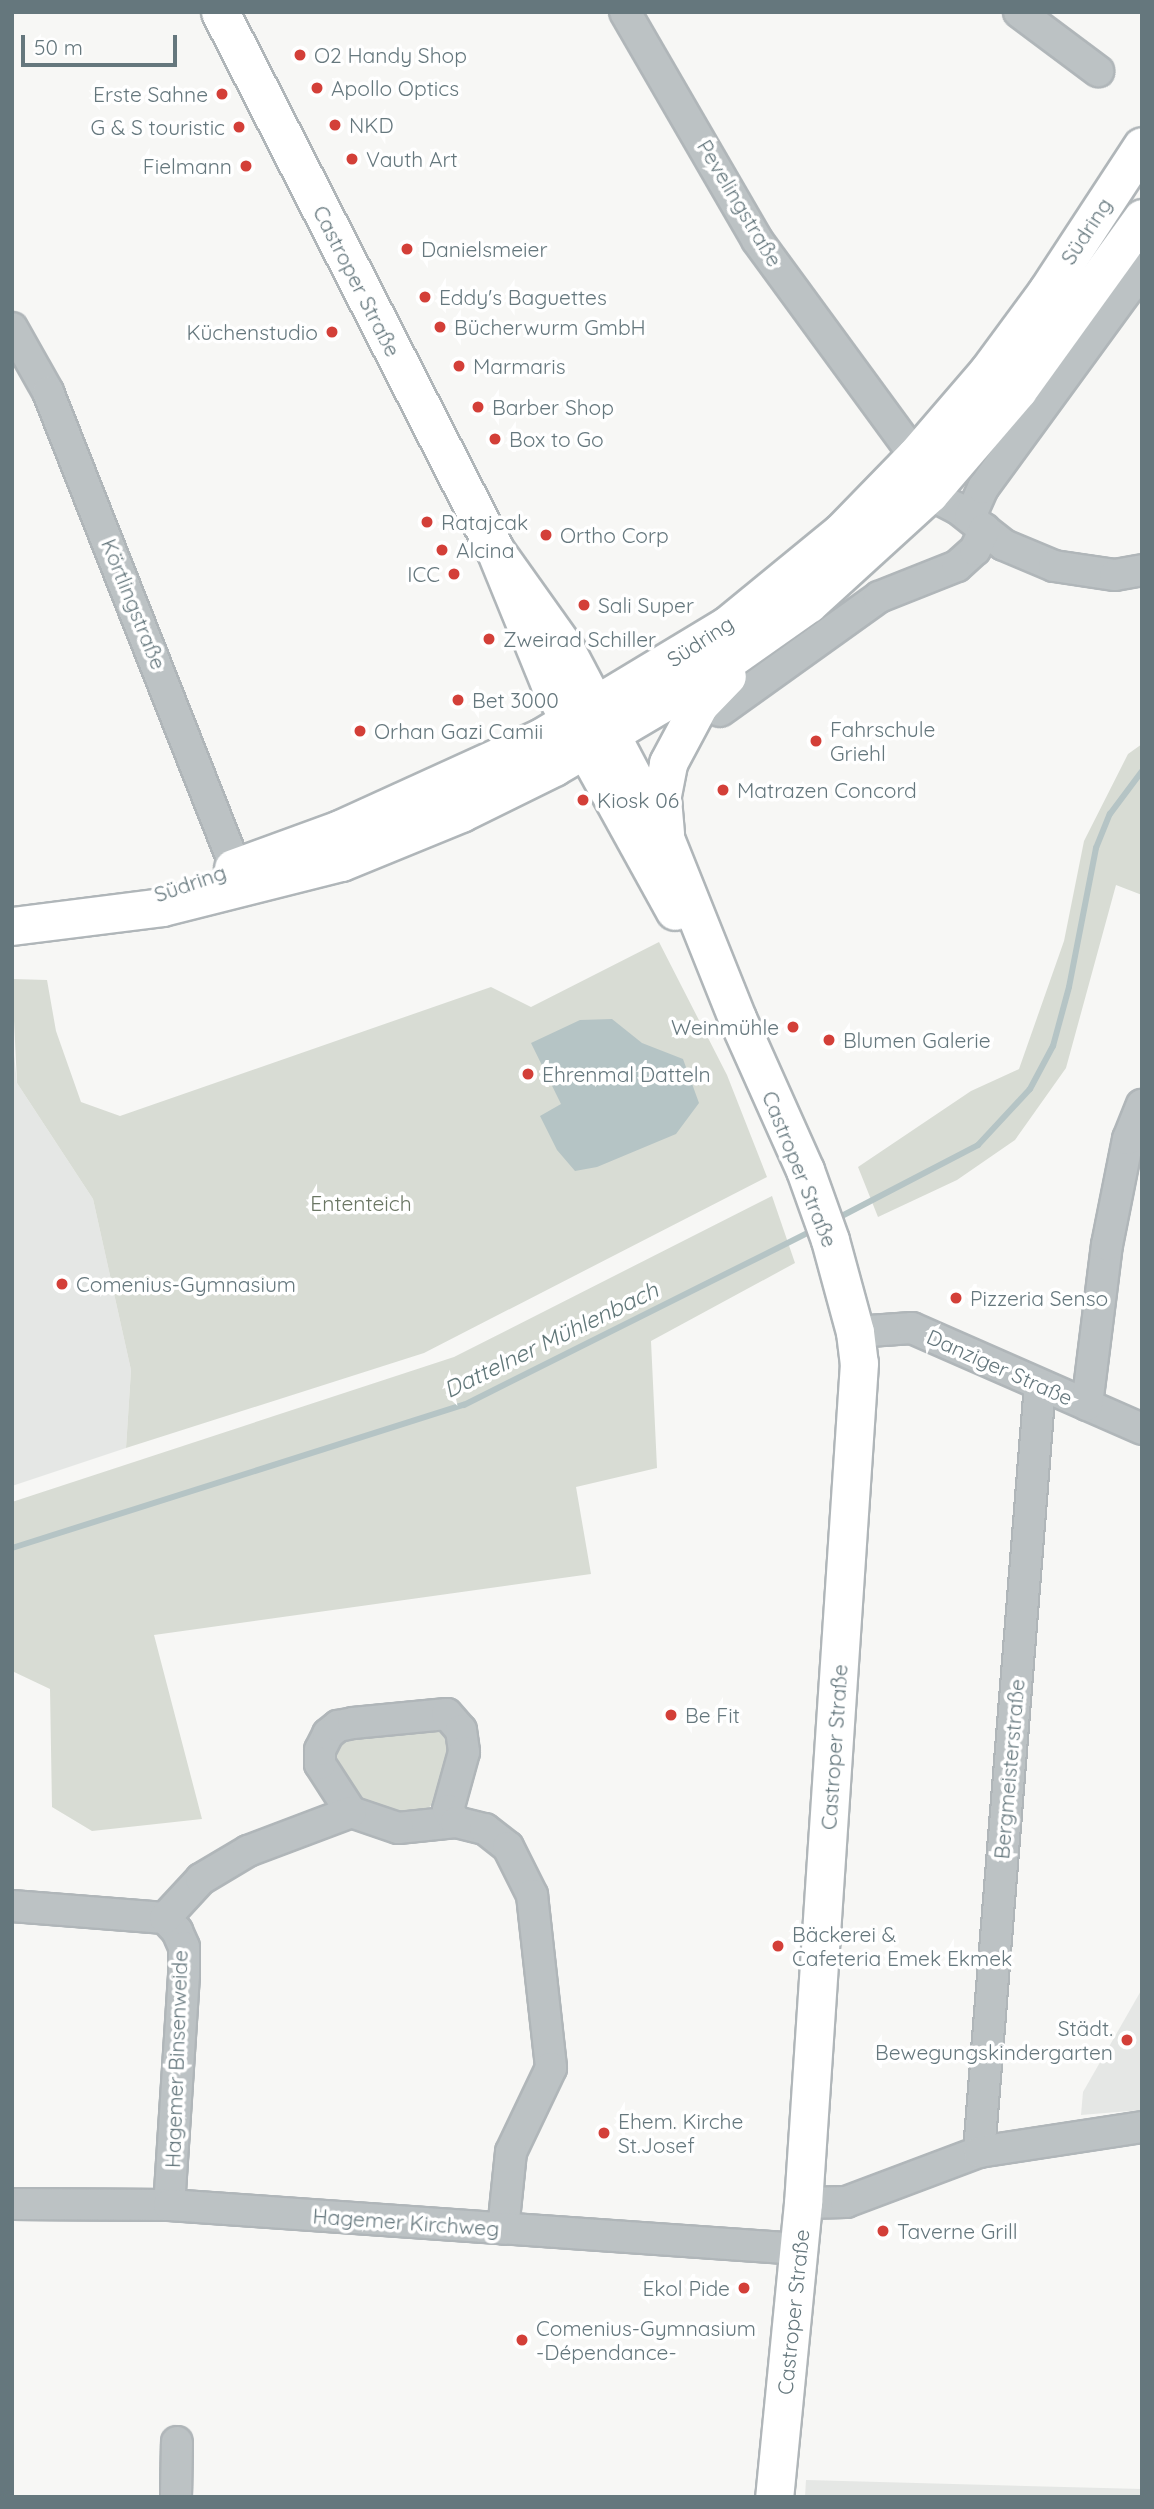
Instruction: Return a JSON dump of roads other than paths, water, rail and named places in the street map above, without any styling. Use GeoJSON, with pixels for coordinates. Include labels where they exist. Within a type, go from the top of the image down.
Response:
{"type":"FeatureCollection","features":[{"type":"Feature","properties":{"kind":"main road","name":"Castroper Straße"},"geometry":{"type":"LineString","coordinates":[[220,12],[495,550],[528,639],[665,838],[737,1018],[817,1202],[855,1332],[859,1363],[803,2203],[774,2497]]}},
{"type":"Feature","properties":{"kind":"main road","name":"Südring"},"geometry":{"type":"LineString","coordinates":[[590,728],[726,626],[841,532],[915,456],[988,371],[1047,291],[1142,146]]}},
{"type":"Feature","properties":{"kind":"main road","name":"Südring"},"geometry":{"type":"LineString","coordinates":[[12,926],[162,907],[240,877],[340,829],[590,728],[767,635],[929,494],[1018,390],[1142,218]]}},
{"type":"Feature","properties":{"kind":"main road"},"geometry":{"type":"LineString","coordinates":[[665,838],[662,795],[678,741],[699,705],[767,635]]}},
{"type":"Feature","properties":{"kind":"main road","name":"Castroper Straße"},"geometry":{"type":"LineString","coordinates":[[590,728],[737,1018]]}},
{"type":"Feature","properties":{"kind":"street","name":"Pevelingstraße"},"geometry":{"type":"LineString","coordinates":[[625,12],[757,240],[915,456]]}},
{"type":"Feature","properties":{"kind":"street"},"geometry":{"type":"LineString","coordinates":[[1019,12],[1098,71]]}},
{"type":"Feature","properties":{"kind":"street"},"geometry":{"type":"LineString","coordinates":[[720,711],[878,597],[957,566],[975,550],[983,488],[1142,270]]}},
{"type":"Feature","properties":{"kind":"street","name":"Körtlingstraße"},"geometry":{"type":"LineString","coordinates":[[12,328],[47,392],[240,877]]}},
{"type":"Feature","properties":{"kind":"street"},"geometry":{"type":"LineString","coordinates":[[929,494],[978,523],[1004,545],[1054,566],[1115,575],[1142,570]]}},
{"type":"Feature","properties":{"kind":"street"},"geometry":{"type":"LineString","coordinates":[[1087,1405],[1107,1245],[1128,1139],[1142,1105]]}},
{"type":"Feature","properties":{"kind":"street","name":"Danziger Straße"},"geometry":{"type":"LineString","coordinates":[[855,1332],[912,1328],[1040,1387],[1142,1429]]}},
{"type":"Feature","properties":{"kind":"street","name":"Bergmeisterstraße"},"geometry":{"type":"LineString","coordinates":[[979,2151],[1040,1387]]}},
{"type":"Feature","properties":{"kind":"street"},"geometry":{"type":"LineString","coordinates":[[456,1822],[448,1810],[464,1752],[461,1730],[447,1714],[353,1723],[328,1734],[320,1750],[320,1764],[351,1812],[398,1828],[456,1822],[485,1829],[508,1847],[522,1869],[532,1895],[551,2047],[551,2068],[539,2101],[511,2151],[503,2229]]}},
{"type":"Feature","properties":{"kind":"street"},"geometry":{"type":"LineString","coordinates":[[12,1906],[165,1918],[201,1879],[248,1851],[351,1812]]}},
{"type":"Feature","properties":{"kind":"street","name":"Hagemer Binsenweide"},"geometry":{"type":"LineString","coordinates":[[165,1918],[184,1947],[169,2205]]}},
{"type":"Feature","properties":{"kind":"street"},"geometry":{"type":"LineString","coordinates":[[803,2203],[846,2202],[979,2151],[1142,2127]]}},
{"type":"Feature","properties":{"kind":"street","name":"Hagemer Kirchweg"},"geometry":{"type":"LineString","coordinates":[[12,2204],[169,2205],[503,2229],[573,2230],[799,2249]]}},
{"type":"Feature","properties":{"kind":"street"},"geometry":{"type":"LineString","coordinates":[[176,2497],[177,2442]]}},
{"type":"Feature","properties":{"kind":"waterway"},"geometry":{"type":"LineString","coordinates":[[836,1219],[978,1145],[1030,1089],[1053,1046],[1069,987],[1096,848],[1110,814],[1142,771]]}},
{"type":"Feature","properties":{"kind":"waterway","name":"Dattelner Mühlenbach"},"geometry":{"type":"LineString","coordinates":[[12,1548],[464,1405],[814,1230]]}},
{"type":"Feature","properties":{"kind":"place","name":"O2 Handy Shop"},"geometry":{"type":"Point","coordinates":[300,55]}},
{"type":"Feature","properties":{"kind":"place","name":"Apollo Optics"},"geometry":{"type":"Point","coordinates":[317,88]}},
{"type":"Feature","properties":{"kind":"place","name":"Erste Sahne"},"geometry":{"type":"Point","coordinates":[222,94]}},
{"type":"Feature","properties":{"kind":"place","name":"NKD"},"geometry":{"type":"Point","coordinates":[335,125]}},
{"type":"Feature","properties":{"kind":"place","name":"G & S touristic"},"geometry":{"type":"Point","coordinates":[239,127]}},
{"type":"Feature","properties":{"kind":"place","name":"Vauth Art"},"geometry":{"type":"Point","coordinates":[352,159]}},
{"type":"Feature","properties":{"kind":"place","name":"Fielmann"},"geometry":{"type":"Point","coordinates":[246,166]}},
{"type":"Feature","properties":{"kind":"place","name":"Danielsmeier"},"geometry":{"type":"Point","coordinates":[407,249]}},
{"type":"Feature","properties":{"kind":"place","name":"Eddy's Baguettes"},"geometry":{"type":"Point","coordinates":[425,297]}},
{"type":"Feature","properties":{"kind":"place","name":"Bücherwurm GmbH"},"geometry":{"type":"Point","coordinates":[440,327]}},
{"type":"Feature","properties":{"kind":"place","name":"Küchenstudio"},"geometry":{"type":"Point","coordinates":[332,332]}},
{"type":"Feature","properties":{"kind":"place","name":"Marmaris"},"geometry":{"type":"Point","coordinates":[459,366]}},
{"type":"Feature","properties":{"kind":"place","name":"Barber Shop"},"geometry":{"type":"Point","coordinates":[478,407]}},
{"type":"Feature","properties":{"kind":"place","name":"Box to Go"},"geometry":{"type":"Point","coordinates":[495,439]}},
{"type":"Feature","properties":{"kind":"place","name":"Ratajcak"},"geometry":{"type":"Point","coordinates":[427,522]}},
{"type":"Feature","properties":{"kind":"place","name":"Ortho Corp"},"geometry":{"type":"Point","coordinates":[546,535]}},
{"type":"Feature","properties":{"kind":"place","name":"Alcina"},"geometry":{"type":"Point","coordinates":[442,550]}},
{"type":"Feature","properties":{"kind":"place","name":"ICC"},"geometry":{"type":"Point","coordinates":[454,574]}},
{"type":"Feature","properties":{"kind":"place","name":"Sali Super"},"geometry":{"type":"Point","coordinates":[584,605]}},
{"type":"Feature","properties":{"kind":"place","name":"Zweirad Schiller"},"geometry":{"type":"Point","coordinates":[489,639]}},
{"type":"Feature","properties":{"kind":"place","name":"Bet 3000"},"geometry":{"type":"Point","coordinates":[458,700]}},
{"type":"Feature","properties":{"kind":"place","name":"Orhan Gazi Camii"},"geometry":{"type":"Point","coordinates":[360,731]}},
{"type":"Feature","properties":{"kind":"place","name":"Fahrschule Griehl"},"geometry":{"type":"Point","coordinates":[816,741]}},
{"type":"Feature","properties":{"kind":"place","name":"Matrazen Concord"},"geometry":{"type":"Point","coordinates":[723,790]}},
{"type":"Feature","properties":{"kind":"place","name":"Kiosk 06"},"geometry":{"type":"Point","coordinates":[583,800]}},
{"type":"Feature","properties":{"kind":"place","name":"Weinmühle"},"geometry":{"type":"Point","coordinates":[793,1027]}},
{"type":"Feature","properties":{"kind":"place","name":"Blumen Galerie"},"geometry":{"type":"Point","coordinates":[829,1040]}},
{"type":"Feature","properties":{"kind":"place","name":"Ehrenmal Datteln"},"geometry":{"type":"Point","coordinates":[528,1074]}},
{"type":"Feature","properties":{"kind":"place","name":"Comenius-Gymnasium"},"geometry":{"type":"Point","coordinates":[62,1284]}},
{"type":"Feature","properties":{"kind":"place","name":"Pizzeria Senso"},"geometry":{"type":"Point","coordinates":[956,1298]}},
{"type":"Feature","properties":{"kind":"place","name":"Be Fit"},"geometry":{"type":"Point","coordinates":[671,1715]}},
{"type":"Feature","properties":{"kind":"place","name":"Bäckerei & Cafeteria Emek Ekmek"},"geometry":{"type":"Point","coordinates":[778,1946]}},
{"type":"Feature","properties":{"kind":"place","name":"Städt. Bewegungskindergarten"},"geometry":{"type":"Point","coordinates":[1127,2040]}},
{"type":"Feature","properties":{"kind":"place","name":"Ehem. Kirche St.Josef"},"geometry":{"type":"Point","coordinates":[604,2133]}},
{"type":"Feature","properties":{"kind":"place","name":"Taverne Grill"},"geometry":{"type":"Point","coordinates":[883,2231]}},
{"type":"Feature","properties":{"kind":"place","name":"Ekol Pide"},"geometry":{"type":"Point","coordinates":[744,2288]}},
{"type":"Feature","properties":{"kind":"place","name":"Comenius-Gymnasium -Dépendance-"},"geometry":{"type":"Point","coordinates":[522,2340]}},
{"type":"Feature","properties":{"kind":"park label","name":"Ententeich"},"geometry":{"type":"Point","coordinates":[361,1203]}}]}
